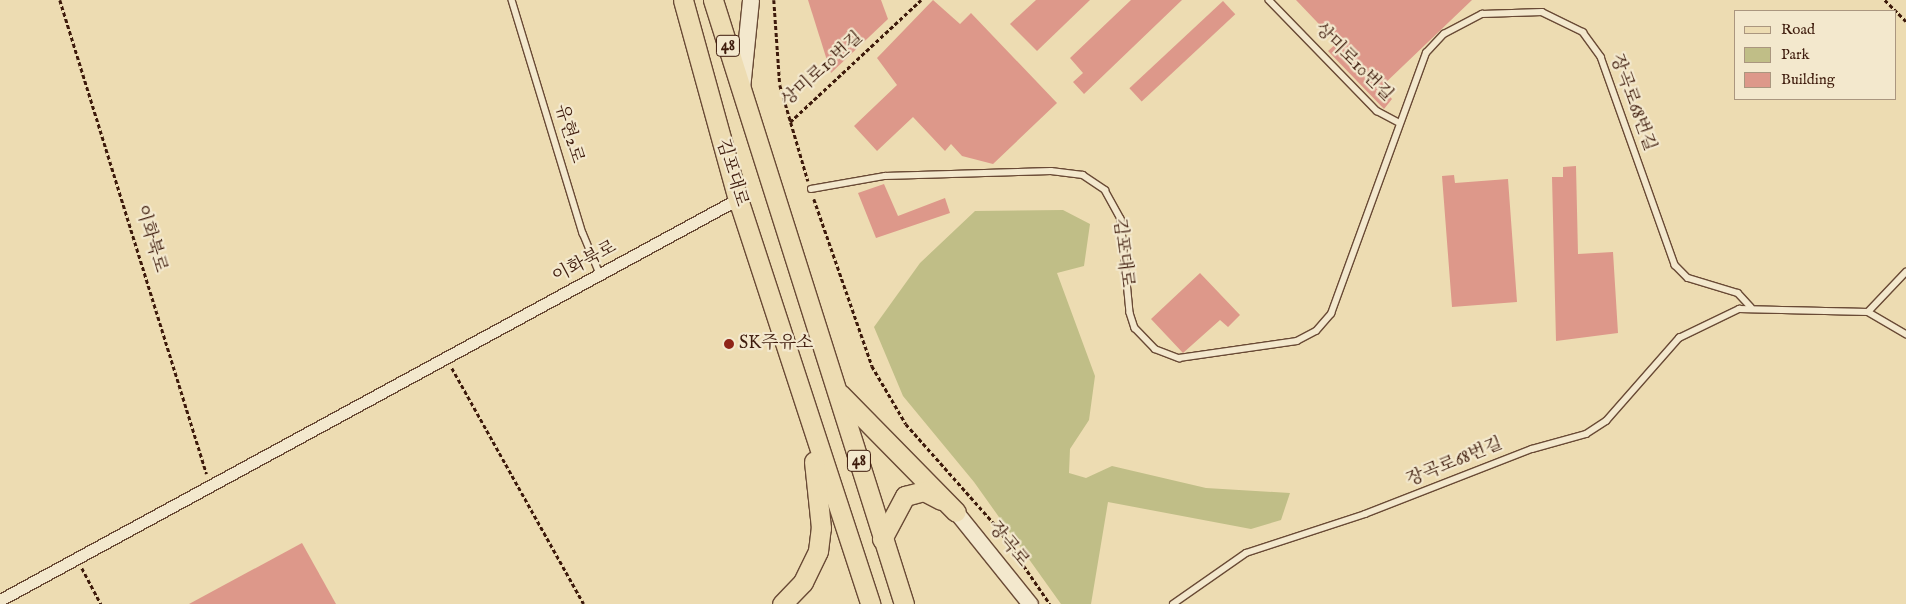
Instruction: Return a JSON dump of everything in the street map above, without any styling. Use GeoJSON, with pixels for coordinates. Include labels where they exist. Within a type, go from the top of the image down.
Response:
{"type":"FeatureCollection","features":[{"type":"Feature","properties":{"kind":"main road","name":"김포대로"},"geometry":{"type":"LineString","coordinates":[[673,0],[698,66],[738,200],[870,604]]}},
{"type":"Feature","properties":{"kind":"main road","name":"48"},"geometry":{"type":"LineString","coordinates":[[683,0],[698,66]]}},
{"type":"Feature","properties":{"kind":"main road","name":"48"},"geometry":{"type":"LineString","coordinates":[[713,0],[742,91]]}},
{"type":"Feature","properties":{"kind":"main road","name":"김포대로"},"geometry":{"type":"LineString","coordinates":[[751,0],[742,91],[839,393],[882,539],[904,604]]}},
{"type":"Feature","properties":{"kind":"main road"},"geometry":{"type":"LineString","coordinates":[[839,393],[956,512]]}},
{"type":"Feature","properties":{"kind":"main road"},"geometry":{"type":"LineString","coordinates":[[782,604],[803,582],[818,551],[821,528],[811,428]]}},
{"type":"Feature","properties":{"kind":"main road"},"geometry":{"type":"LineString","coordinates":[[882,539],[898,505],[914,491],[934,494],[956,512]]}},
{"type":"Feature","properties":{"kind":"street","name":"이화북로"},"geometry":{"type":"LineString","coordinates":[[0,600],[212,487],[738,200]]}},
{"type":"Feature","properties":{"kind":"street","name":"장곡로"},"geometry":{"type":"LineString","coordinates":[[956,512],[1030,604]]}},
{"type":"Feature","properties":{"kind":"lane","name":"유현2로"},"geometry":{"type":"LineString","coordinates":[[512,0],[583,233],[600,275]]}},
{"type":"Feature","properties":{"kind":"lane","name":"상미로10번길"},"geometry":{"type":"LineString","coordinates":[[1269,0],[1377,111],[1398,122]]}},
{"type":"Feature","properties":{"kind":"lane","name":"장곡로68번길"},"geometry":{"type":"LineString","coordinates":[[1345,276],[1398,122],[1426,53],[1454,27],[1482,14],[1517,11],[1542,12],[1570,23],[1583,32],[1601,57],[1675,265],[1688,278],[1738,293],[1751,307]]}},
{"type":"Feature","properties":{"kind":"lane","name":"김포대로"},"geometry":{"type":"LineString","coordinates":[[811,189],[885,176],[1052,170],[1083,175],[1105,190],[1121,219],[1135,328],[1154,349],[1179,358],[1269,348],[1307,337],[1330,314],[1345,276]]}},
{"type":"Feature","properties":{"kind":"lane"},"geometry":{"type":"LineString","coordinates":[[1868,312],[1906,272]]}},
{"type":"Feature","properties":{"kind":"lane","name":"장곡로68번길"},"geometry":{"type":"LineString","coordinates":[[1173,604],[1246,553],[1365,514],[1532,449],[1586,434],[1606,421],[1680,338],[1751,307],[1868,312],[1906,334]]}},
{"type":"Feature","properties":{"kind":"path","name":"이화북로"},"geometry":{"type":"LineString","coordinates":[[60,0],[212,487]]}},
{"type":"Feature","properties":{"kind":"path","name":"상미로10번길"},"geometry":{"type":"LineString","coordinates":[[774,0],[776,58],[790,122]]}},
{"type":"Feature","properties":{"kind":"path","name":"상미로10번길"},"geometry":{"type":"LineString","coordinates":[[790,122],[921,0]]}},
{"type":"Feature","properties":{"kind":"path"},"geometry":{"type":"LineString","coordinates":[[1885,0],[1895,10]]}},
{"type":"Feature","properties":{"kind":"path"},"geometry":{"type":"LineString","coordinates":[[1896,12],[1906,22]]}},
{"type":"Feature","properties":{"kind":"path"},"geometry":{"type":"LineString","coordinates":[[790,122],[872,366],[906,424],[998,528],[1050,604]]}},
{"type":"Feature","properties":{"kind":"path"},"geometry":{"type":"LineString","coordinates":[[447,358],[584,604]]}},
{"type":"Feature","properties":{"kind":"path"},"geometry":{"type":"LineString","coordinates":[[77,560],[101,604]]}},
{"type":"Feature","properties":{"kind":"green space"},"geometry":{"type":"Polygon","coordinates":[[[1063,210],[1090,224],[1084,266],[1057,273],[1095,376],[1089,420],[1070,449],[1069,473],[1086,478],[1112,466],[1206,488],[1290,493],[1281,520],[1251,529],[1108,502],[1091,604],[1061,604],[974,482],[903,396],[874,327],[920,263],[975,211],[1063,210]]]}},
{"type":"Feature","properties":{"kind":"building"},"geometry":{"type":"Polygon","coordinates":[[[808,0],[881,0],[888,19],[831,73],[808,0]]]}},
{"type":"Feature","properties":{"kind":"building"},"geometry":{"type":"Polygon","coordinates":[[[933,0],[960,24],[971,13],[1057,103],[993,164],[962,156],[951,144],[945,151],[913,117],[877,151],[854,126],[897,85],[877,58],[933,0]]]}},
{"type":"Feature","properties":{"kind":"building"},"geometry":{"type":"Polygon","coordinates":[[[1036,0],[1090,0],[1037,51],[1010,24],[1036,0]]]}},
{"type":"Feature","properties":{"kind":"building"},"geometry":{"type":"Polygon","coordinates":[[[1131,0],[1182,0],[1084,94],[1073,82],[1083,73],[1070,58],[1131,0]]]}},
{"type":"Feature","properties":{"kind":"building"},"geometry":{"type":"Polygon","coordinates":[[[1296,0],[1472,0],[1381,87],[1392,99],[1384,109],[1328,51],[1337,43],[1296,0]]]}},
{"type":"Feature","properties":{"kind":"building"},"geometry":{"type":"Polygon","coordinates":[[[1223,1],[1235,14],[1142,101],[1129,88],[1223,1]]]}},
{"type":"Feature","properties":{"kind":"building"},"geometry":{"type":"Polygon","coordinates":[[[1576,166],[1578,254],[1613,252],[1618,333],[1556,341],[1552,177],[1563,177],[1563,167],[1576,166]]]}},
{"type":"Feature","properties":{"kind":"building"},"geometry":{"type":"Polygon","coordinates":[[[1454,175],[1455,183],[1508,179],[1517,302],[1452,307],[1442,176],[1454,175]]]}},
{"type":"Feature","properties":{"kind":"building"},"geometry":{"type":"Polygon","coordinates":[[[884,184],[898,216],[945,198],[950,213],[876,238],[858,193],[884,184]]]}},
{"type":"Feature","properties":{"kind":"building"},"geometry":{"type":"Polygon","coordinates":[[[1200,273],[1240,315],[1228,327],[1220,320],[1183,353],[1151,319],[1200,273]]]}},
{"type":"Feature","properties":{"kind":"building"},"geometry":{"type":"Polygon","coordinates":[[[302,543],[336,604],[189,604],[302,543]]]}},
{"type":"Feature","properties":{"kind":"place","name":"SK주유소"},"geometry":{"type":"Point","coordinates":[729,344]}}]}
